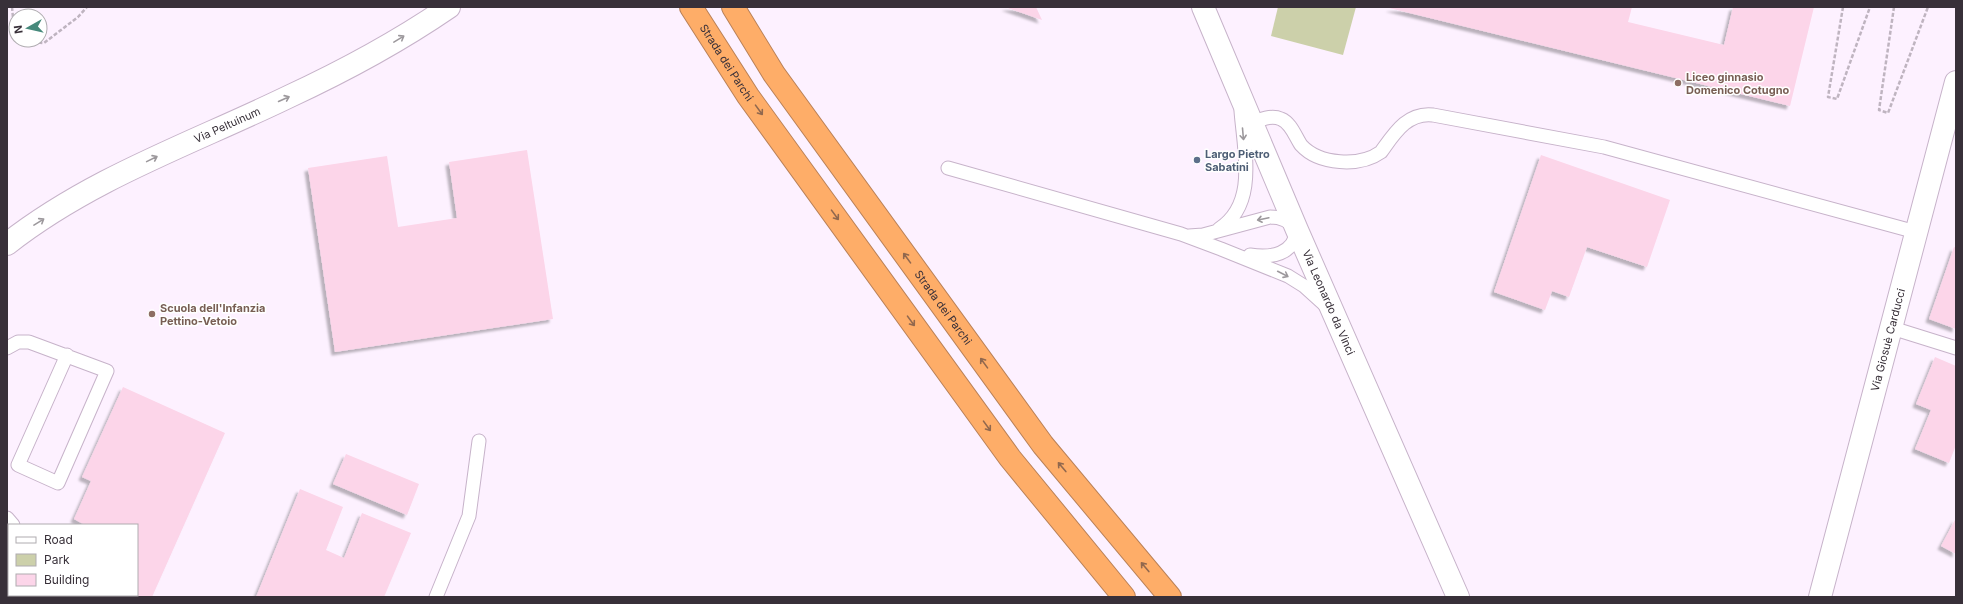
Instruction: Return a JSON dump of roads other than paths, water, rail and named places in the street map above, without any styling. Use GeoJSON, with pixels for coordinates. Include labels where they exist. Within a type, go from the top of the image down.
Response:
{"type":"FeatureCollection","features":[{"type":"Feature","properties":{"kind":"highway","name":"Strada dei Parchi"},"geometry":{"type":"LineString","coordinates":[[691,7],[748,96],[1010,458],[1124,597]]}},
{"type":"Feature","properties":{"kind":"highway","name":"Strada dei Parchi"},"geometry":{"type":"LineString","coordinates":[[732,7],[774,74],[1043,445],[1170,597]]}},
{"type":"Feature","properties":{"kind":"street","name":"Via Peltuinum"},"geometry":{"type":"LineString","coordinates":[[7,244],[24,231],[81,195],[179,146],[288,97],[377,52],[449,7]]}},
{"type":"Feature","properties":{"kind":"street","name":"Via Leonardo da Vinci"},"geometry":{"type":"LineString","coordinates":[[1203,7],[1297,230],[1458,597]]}},
{"type":"Feature","properties":{"kind":"street","name":"Via Giosuè Carducci"},"geometry":{"type":"LineString","coordinates":[[1820,595],[1956,82]]}},
{"type":"Feature","properties":{"kind":"lane"},"geometry":{"type":"LineString","coordinates":[[1211,233],[1220,229],[1234,216],[1239,209],[1244,196],[1245,163],[1240,95]]}},
{"type":"Feature","properties":{"kind":"lane"},"geometry":{"type":"LineString","coordinates":[[1252,124],[1268,118],[1280,118],[1290,126],[1303,146],[1313,154],[1332,160],[1354,161],[1370,158],[1381,152],[1401,126],[1411,118],[1431,115],[1604,147],[1916,232]]}},
{"type":"Feature","properties":{"kind":"lane"},"geometry":{"type":"LineString","coordinates":[[948,168],[1181,234],[1288,276],[1312,292],[1334,312]]}},
{"type":"Feature","properties":{"kind":"lane"},"geometry":{"type":"LineString","coordinates":[[1181,234],[1194,236],[1211,233],[1270,217],[1289,221],[1297,230],[1293,243],[1286,252],[1278,255],[1257,256],[1221,249]]}},
{"type":"Feature","properties":{"kind":"lane"},"geometry":{"type":"LineString","coordinates":[[1892,328],[1956,348]]}},
{"type":"Feature","properties":{"kind":"lane"},"geometry":{"type":"LineString","coordinates":[[7,348],[18,342],[29,342],[67,356],[107,371],[58,483],[18,465],[67,356]]}},
{"type":"Feature","properties":{"kind":"lane"},"geometry":{"type":"LineString","coordinates":[[436,597],[469,516],[478,441]]}},
{"type":"Feature","properties":{"kind":"place","name":"Liceo ginnasio Domenico Cotugno"},"geometry":{"type":"Point","coordinates":[1678,83]}},
{"type":"Feature","properties":{"kind":"place","name":"Largo Pietro Sabatini"},"geometry":{"type":"Point","coordinates":[1197,160]}},
{"type":"Feature","properties":{"kind":"place","name":"Scuola dell'Infanzia Pettino-Vetoio"},"geometry":{"type":"Point","coordinates":[152,314]}}]}
